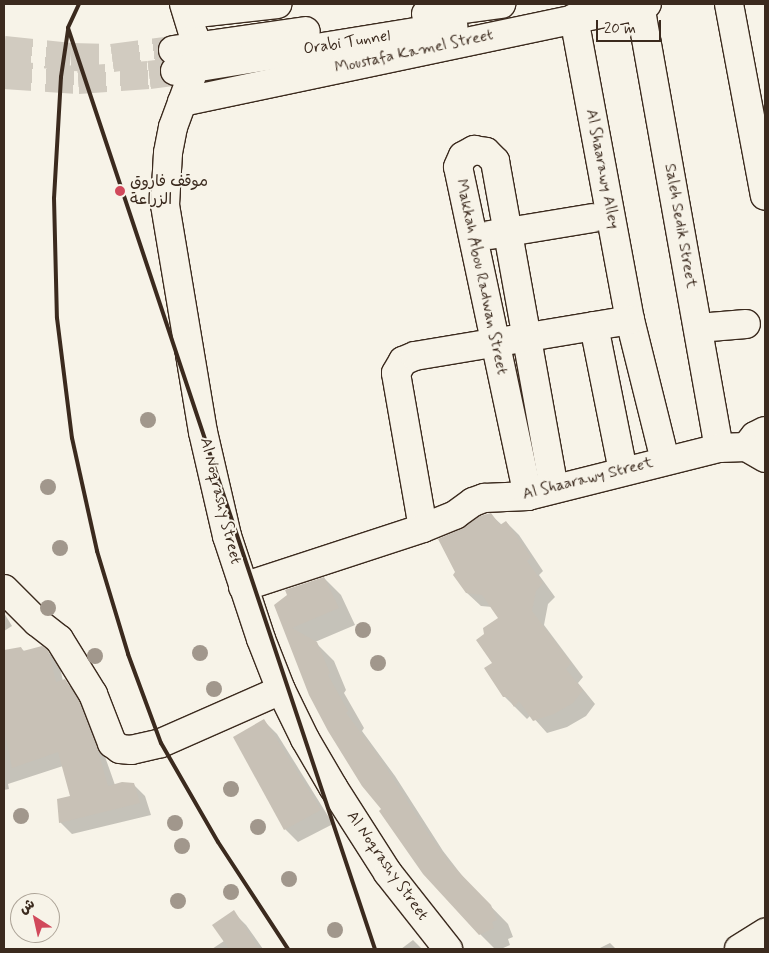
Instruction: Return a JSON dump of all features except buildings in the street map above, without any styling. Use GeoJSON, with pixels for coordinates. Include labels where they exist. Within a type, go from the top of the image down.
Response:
{"type":"FeatureCollection","features":[{"type":"Feature","properties":{"kind":"street"},"geometry":{"type":"LineString","coordinates":[[186,9],[277,4]]}},
{"type":"Feature","properties":{"kind":"street","name":"Orabi Tunnel"},"geometry":{"type":"LineString","coordinates":[[183,59],[501,4]]}},
{"type":"Feature","properties":{"kind":"street","name":"Orabi Tunnel"},"geometry":{"type":"LineString","coordinates":[[183,59],[557,9],[643,4]]}},
{"type":"Feature","properties":{"kind":"street","name":"Moustafa Kamel Street"},"geometry":{"type":"LineString","coordinates":[[182,102],[643,4]]}},
{"type":"Feature","properties":{"kind":"street","name":"Saleh Sedik Street"},"geometry":{"type":"LineString","coordinates":[[643,4],[719,448]]}},
{"type":"Feature","properties":{"kind":"street"},"geometry":{"type":"LineString","coordinates":[[728,4],[765,196]]}},
{"type":"Feature","properties":{"kind":"street","name":"Al Noqrashy Street"},"geometry":{"type":"LineString","coordinates":[[186,9],[182,102],[173,127],[167,161],[165,205],[205,441],[227,536],[243,587],[281,690],[305,740],[332,787],[388,873],[448,949]]}},
{"type":"Feature","properties":{"kind":"street","name":"Al Shaarawy Alley"},"geometry":{"type":"LineString","coordinates":[[574,18],[630,320],[665,460]]}},
{"type":"Feature","properties":{"kind":"street","name":"Makkah Abou Radwan Street"},"geometry":{"type":"LineString","coordinates":[[528,496],[458,167],[464,156],[474,150],[486,152],[495,161],[554,488]]}},
{"type":"Feature","properties":{"kind":"street"},"geometry":{"type":"LineString","coordinates":[[473,238],[592,218]]}},
{"type":"Feature","properties":{"kind":"street"},"geometry":{"type":"LineString","coordinates":[[423,528],[396,373],[403,361],[415,356],[630,320]]}},
{"type":"Feature","properties":{"kind":"street"},"geometry":{"type":"LineString","coordinates":[[698,328],[746,324]]}},
{"type":"Feature","properties":{"kind":"street"},"geometry":{"type":"LineString","coordinates":[[594,326],[623,471]]}},
{"type":"Feature","properties":{"kind":"street","name":"Al Shaarawy Street"},"geometry":{"type":"LineString","coordinates":[[243,587],[423,528],[455,515],[473,502],[484,498],[528,496],[665,460],[719,448],[759,445]]}},
{"type":"Feature","properties":{"kind":"street"},"geometry":{"type":"LineString","coordinates":[[4,589],[30,616],[59,639],[93,694],[112,743],[120,749],[131,750],[162,743],[281,690]]}},
{"type":"Feature","properties":{"kind":"street"},"geometry":{"type":"LineString","coordinates":[[739,949],[765,933]]}},
{"type":"Feature","properties":{"kind":"tunnel"},"geometry":{"type":"LineString","coordinates":[[4,50],[71,57],[112,58],[173,50]]}},
{"type":"Feature","properties":{"kind":"tunnel"},"geometry":{"type":"LineString","coordinates":[[4,75],[78,80],[174,72]]}},
{"type":"Feature","properties":{"kind":"railway"},"geometry":{"type":"LineString","coordinates":[[79,4],[68,28],[375,949]]}},
{"type":"Feature","properties":{"kind":"railway"},"geometry":{"type":"LineString","coordinates":[[68,30],[61,77],[54,198],[57,318],[72,438],[97,551],[128,654],[161,743],[218,842],[288,949]]}},
{"type":"Feature","properties":{"kind":"place","name":"موقف فاروق الزراعة"},"geometry":{"type":"Point","coordinates":[120,191]}}]}
